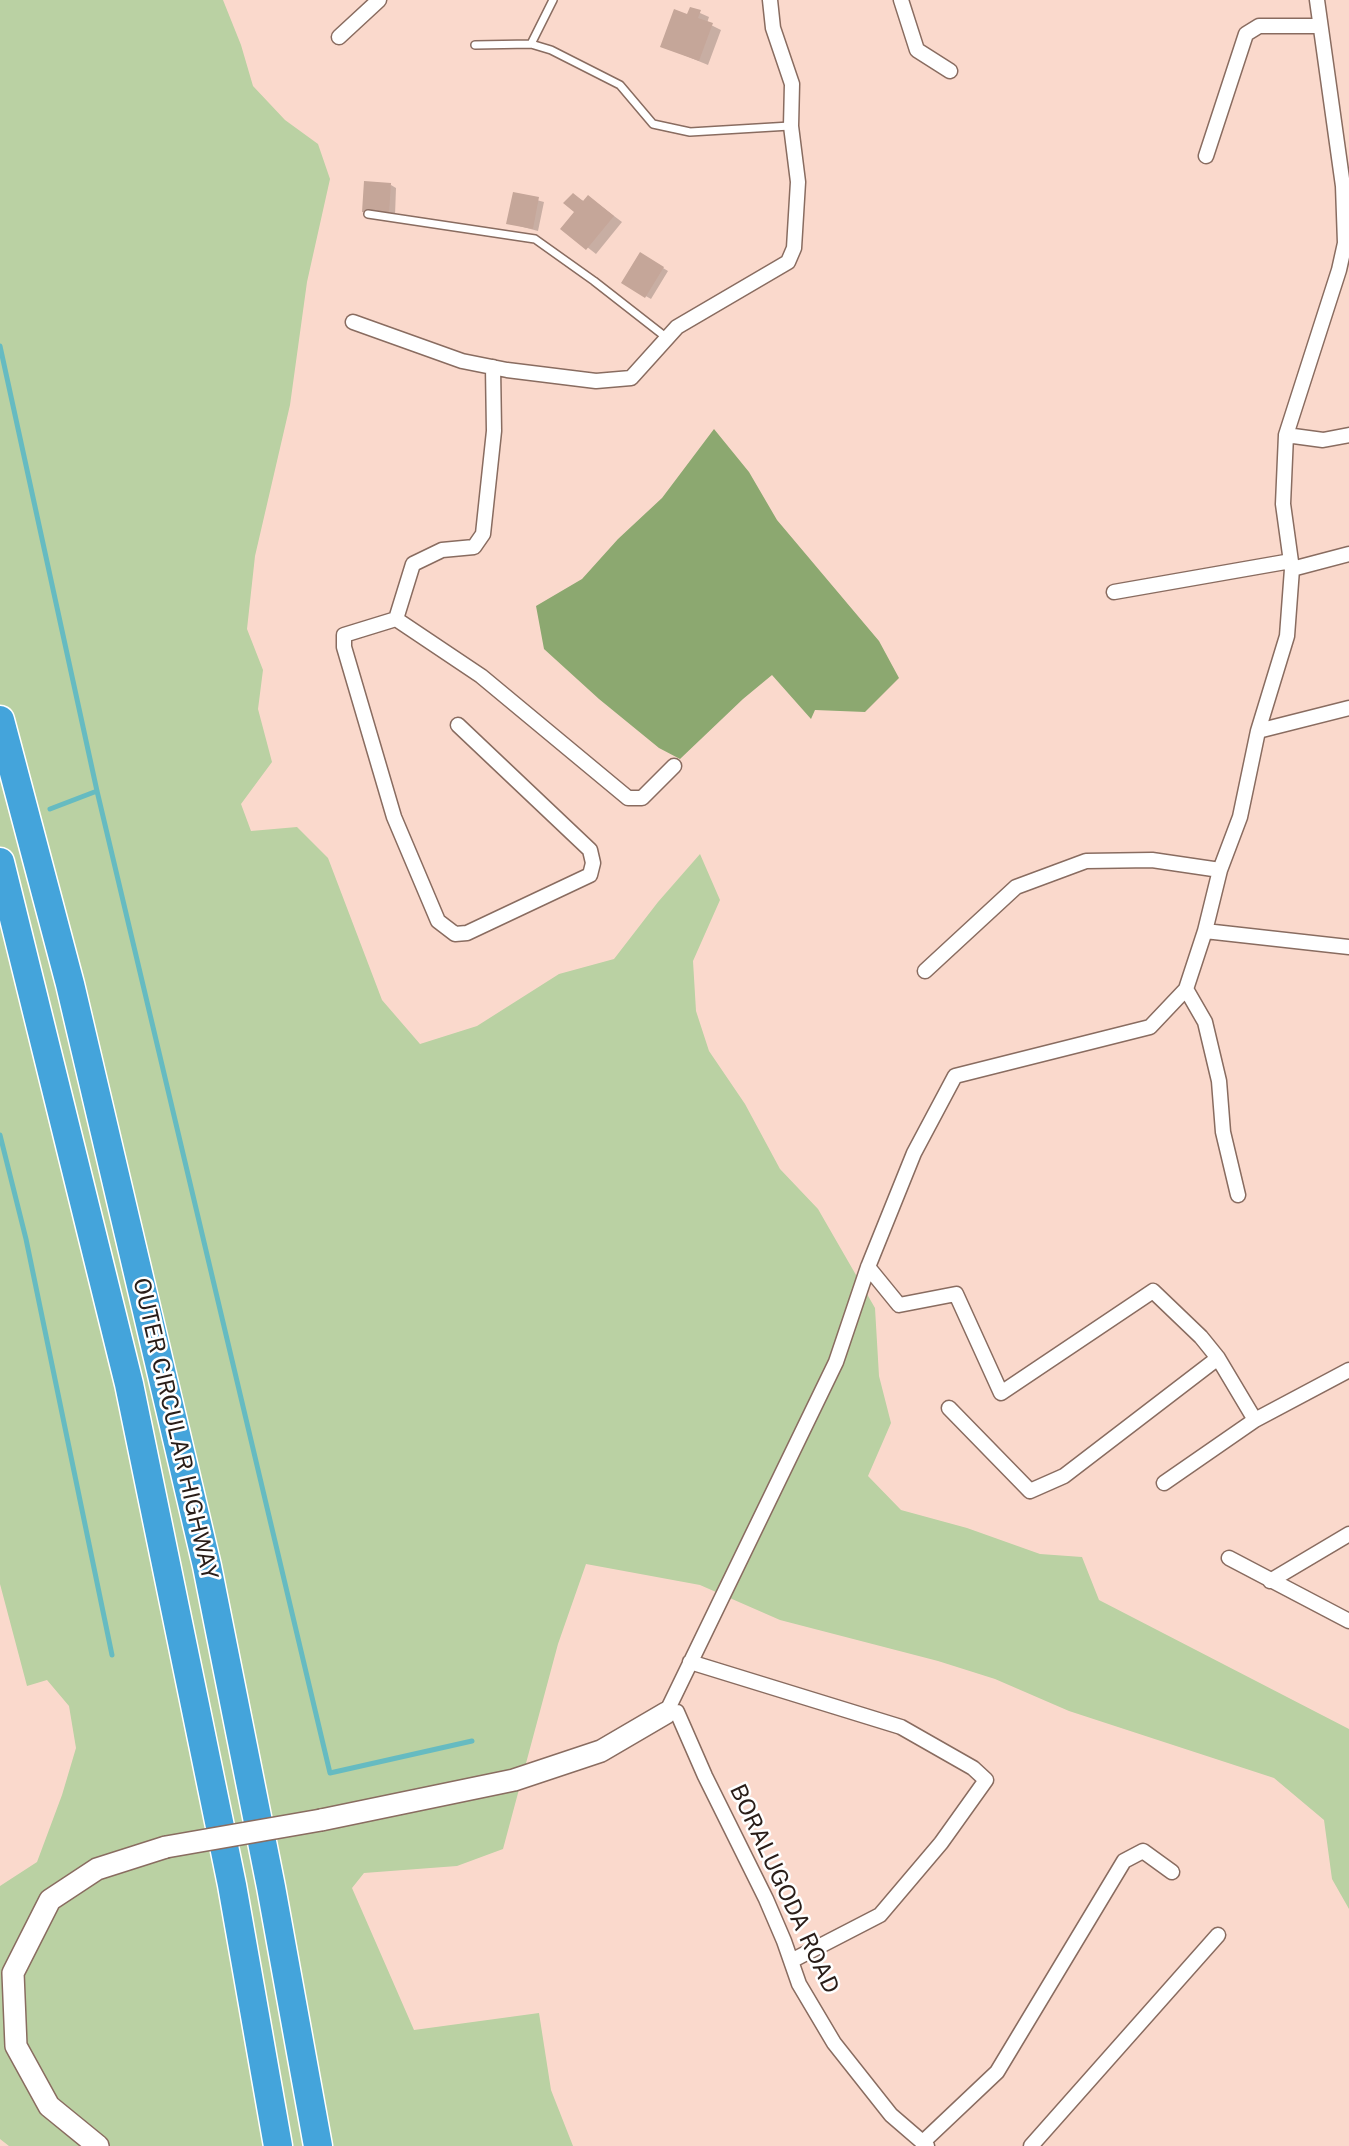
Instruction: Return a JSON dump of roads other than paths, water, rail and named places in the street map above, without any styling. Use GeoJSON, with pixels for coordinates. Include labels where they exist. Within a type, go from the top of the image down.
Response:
{"type":"FeatureCollection","features":[{"type":"Feature","properties":{"kind":"highway","name":"OUTER CIRCULAR HIGHWAY"},"geometry":{"type":"LineString","coordinates":[[0,720],[70,984],[207,1566],[271,1887],[318,2146]]}},
{"type":"Feature","properties":{"kind":"highway","name":"OUTER CIRCULAR HIGHWAY"},"geometry":{"type":"LineString","coordinates":[[0,862],[129,1384],[232,1885],[278,2146]]}},
{"type":"Feature","properties":{"kind":"street"},"geometry":{"type":"LineString","coordinates":[[339,37],[379,0]]}},
{"type":"Feature","properties":{"kind":"street"},"geometry":{"type":"LineString","coordinates":[[353,322],[462,361],[493,368],[596,381],[631,378],[677,327],[788,262],[794,248],[798,182],[791,126],[792,84],[773,28],[770,0]]}},
{"type":"Feature","properties":{"kind":"street"},"geometry":{"type":"LineString","coordinates":[[901,0],[917,50],[950,71]]}},
{"type":"Feature","properties":{"kind":"street"},"geometry":{"type":"LineString","coordinates":[[99,2146],[49,2106],[16,2046],[13,1973],[50,1900],[97,1870],[166,1847],[321,1820],[514,1780],[601,1751],[666,1713],[836,1362],[867,1267],[914,1153],[956,1076],[1150,1027],[1186,989],[1205,931],[1220,870],[1240,817],[1258,731],[1287,636],[1291,565],[1283,504],[1286,435],[1344,272],[1343,186],[1317,0]]}},
{"type":"Feature","properties":{"kind":"street"},"geometry":{"type":"LineString","coordinates":[[1206,156],[1246,34],[1259,26],[1320,26]]}},
{"type":"Feature","properties":{"kind":"street"},"geometry":{"type":"LineString","coordinates":[[396,619],[413,564],[442,550],[474,547],[483,534],[494,431],[493,368]]}},
{"type":"Feature","properties":{"kind":"street"},"geometry":{"type":"LineString","coordinates":[[1286,435],[1323,440],[1349,435]]}},
{"type":"Feature","properties":{"kind":"street"},"geometry":{"type":"LineString","coordinates":[[1114,592],[1349,554]]}},
{"type":"Feature","properties":{"kind":"street"},"geometry":{"type":"LineString","coordinates":[[396,619],[344,635],[344,648],[394,817],[438,921],[455,934],[467,933],[590,875],[593,863],[590,850],[458,725]]}},
{"type":"Feature","properties":{"kind":"street"},"geometry":{"type":"LineString","coordinates":[[396,619],[481,676],[628,798],[642,798],[674,766]]}},
{"type":"Feature","properties":{"kind":"street"},"geometry":{"type":"LineString","coordinates":[[1258,731],[1349,708]]}},
{"type":"Feature","properties":{"kind":"street"},"geometry":{"type":"LineString","coordinates":[[925,971],[1016,887],[1086,861],[1152,860],[1220,870]]}},
{"type":"Feature","properties":{"kind":"street"},"geometry":{"type":"LineString","coordinates":[[1205,931],[1349,947]]}},
{"type":"Feature","properties":{"kind":"street"},"geometry":{"type":"LineString","coordinates":[[1186,989],[1205,1022],[1219,1081],[1223,1132],[1238,1195]]}},
{"type":"Feature","properties":{"kind":"street"},"geometry":{"type":"LineString","coordinates":[[867,1267],[899,1306],[956,1294],[1001,1394],[1153,1291],[1201,1337],[1255,1420]]}},
{"type":"Feature","properties":{"kind":"street"},"geometry":{"type":"LineString","coordinates":[[949,1408],[1030,1491],[1064,1476],[1217,1358]]}},
{"type":"Feature","properties":{"kind":"street"},"geometry":{"type":"LineString","coordinates":[[1164,1483],[1255,1420],[1349,1370]]}},
{"type":"Feature","properties":{"kind":"street"},"geometry":{"type":"LineString","coordinates":[[1270,1581],[1349,1534]]}},
{"type":"Feature","properties":{"kind":"street"},"geometry":{"type":"LineString","coordinates":[[1229,1558],[1349,1620]]}},
{"type":"Feature","properties":{"kind":"street"},"geometry":{"type":"LineString","coordinates":[[690,1662],[901,1727],[973,1768],[986,1780],[941,1843],[880,1915],[791,1961]]}},
{"type":"Feature","properties":{"kind":"street","name":"BORALUGODA ROAD"},"geometry":{"type":"LineString","coordinates":[[666,1713],[677,1712],[765,1899],[799,1984],[834,2043],[891,2115],[925,2144]]}},
{"type":"Feature","properties":{"kind":"street"},"geometry":{"type":"LineString","coordinates":[[925,2144],[997,2072],[1124,1861],[1143,1851],[1172,1872]]}},
{"type":"Feature","properties":{"kind":"street"},"geometry":{"type":"LineString","coordinates":[[1031,2146],[1218,1935]]}},
{"type":"Feature","properties":{"kind":"lane"},"geometry":{"type":"LineString","coordinates":[[531,44],[553,0]]}},
{"type":"Feature","properties":{"kind":"lane"},"geometry":{"type":"LineString","coordinates":[[475,45],[531,44],[551,50],[621,85],[653,124],[690,132],[791,126]]}},
{"type":"Feature","properties":{"kind":"lane"},"geometry":{"type":"LineString","coordinates":[[368,214],[535,239],[667,338]]}},
{"type":"Feature","properties":{"kind":"waterway"},"geometry":{"type":"LineString","coordinates":[[0,346],[97,791],[330,1773],[472,1741]]}},
{"type":"Feature","properties":{"kind":"waterway"},"geometry":{"type":"LineString","coordinates":[[50,809],[97,791]]}},
{"type":"Feature","properties":{"kind":"waterway"},"geometry":{"type":"LineString","coordinates":[[0,1135],[26,1239],[112,1655]]}}]}
